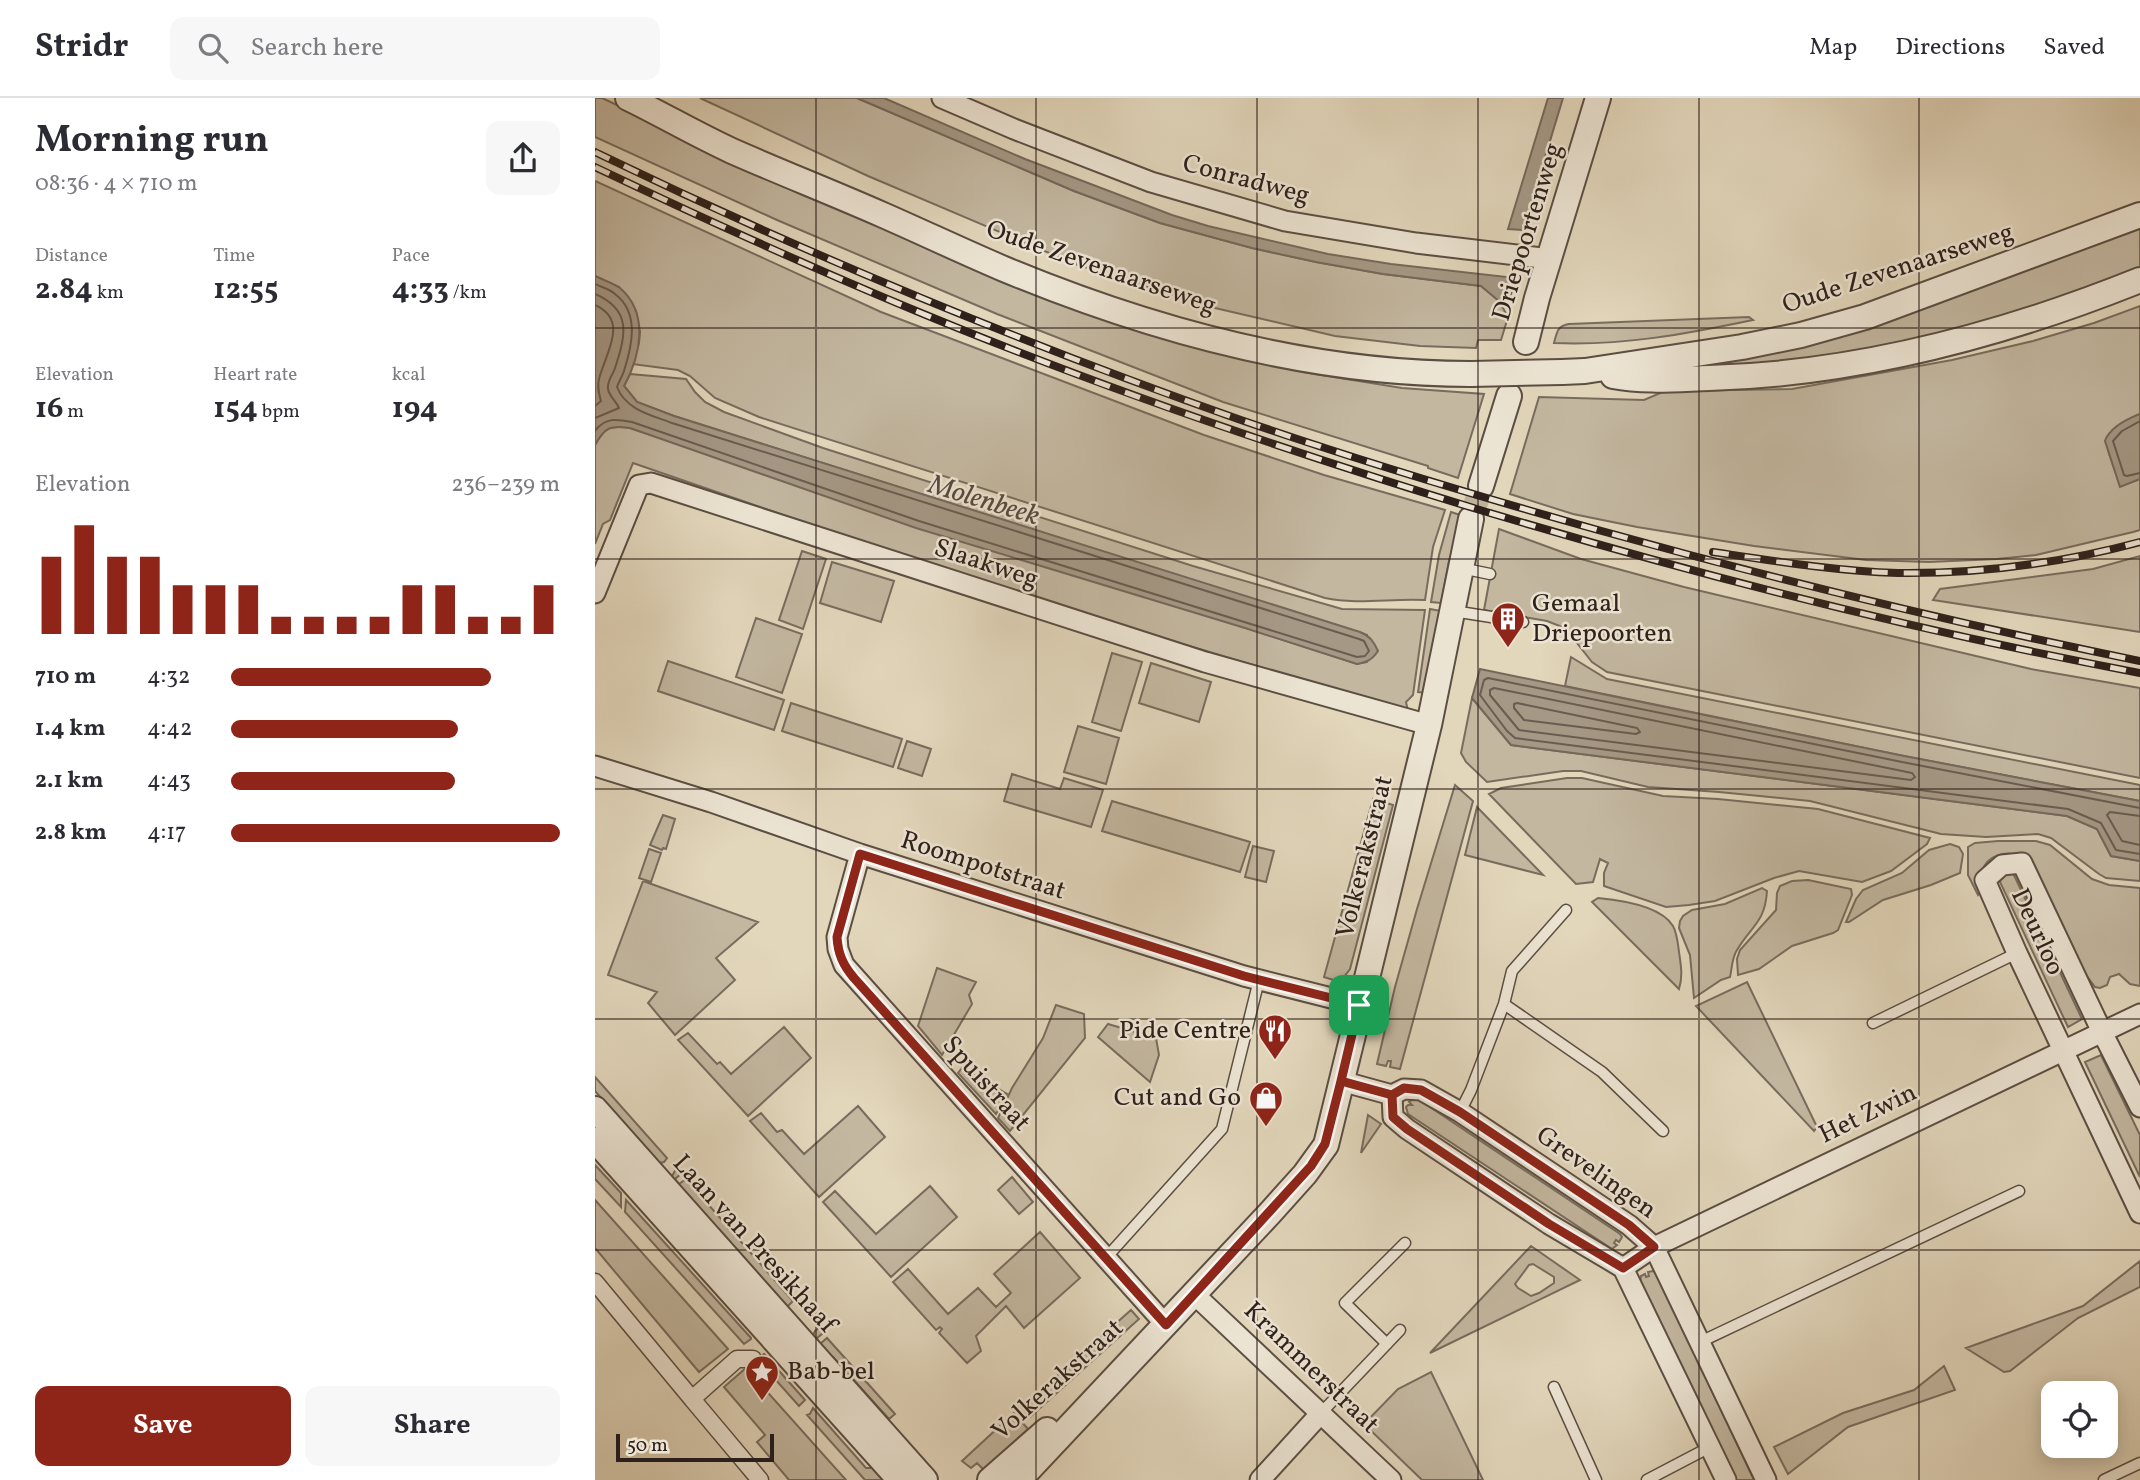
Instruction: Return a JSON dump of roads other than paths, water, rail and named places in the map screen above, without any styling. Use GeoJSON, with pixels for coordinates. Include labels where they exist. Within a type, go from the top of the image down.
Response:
{"type":"FeatureCollection","features":[{"type":"Feature","properties":{"kind":"street","name":"Oude Zevenaarseweg"},"geometry":{"type":"LineString","coordinates":[[628,98],[730,150],[1006,269],[1089,300],[1167,327],[1234,345],[1401,372],[1574,372],[1742,347],[1801,335],[1865,317],[2140,215]]}},
{"type":"Feature","properties":{"kind":"street","name":"Conradweg"},"geometry":{"type":"LineString","coordinates":[[942,98],[1151,182],[1285,221],[1416,243],[1550,259]]}},
{"type":"Feature","properties":{"kind":"street","name":"Driepoortenweg"},"geometry":{"type":"LineString","coordinates":[[1526,342],[1598,98]]}},
{"type":"Feature","properties":{"kind":"street","name":"Oude Zevenaarseweg"},"geometry":{"type":"LineString","coordinates":[[1574,372],[1635,380],[1749,377],[1823,369],[1900,355],[2013,326],[2134,284]]}},
{"type":"Feature","properties":{"kind":"street"},"geometry":{"type":"LineString","coordinates":[[1481,486],[1509,396]]}},
{"type":"Feature","properties":{"kind":"street","name":"Slaakweg"},"geometry":{"type":"LineString","coordinates":[[595,593],[639,485],[650,483],[1205,662],[1429,725]]}},
{"type":"Feature","properties":{"kind":"street"},"geometry":{"type":"LineString","coordinates":[[1462,560],[1471,519]]}},
{"type":"Feature","properties":{"kind":"street","name":"Volkerakstraat"},"geometry":{"type":"LineString","coordinates":[[1019,1480],[1195,1295],[1305,1174],[1325,1144],[1429,725],[1462,560]]}},
{"type":"Feature","properties":{"kind":"street","name":"Roompotstraat"},"geometry":{"type":"LineString","coordinates":[[595,766],[860,854],[1259,980],[1359,1005]]}},
{"type":"Feature","properties":{"kind":"street","name":"Spuistraat"},"geometry":{"type":"LineString","coordinates":[[860,854],[837,937],[844,965],[1166,1325]]}},
{"type":"Feature","properties":{"kind":"street","name":"Deurloo"},"geometry":{"type":"LineString","coordinates":[[2140,1107],[2022,863],[2001,865],[1985,880],[2140,1213]]}},
{"type":"Feature","properties":{"kind":"street","name":"Het Zwin"},"geometry":{"type":"LineString","coordinates":[[1623,1268],[1654,1247],[2140,1014]]}},
{"type":"Feature","properties":{"kind":"street","name":"Grevelingen"},"geometry":{"type":"LineString","coordinates":[[1341,1081],[1392,1095],[1404,1088],[1421,1090],[1460,1112],[1629,1225],[1654,1247],[1766,1480]]}},
{"type":"Feature","properties":{"kind":"street"},"geometry":{"type":"LineString","coordinates":[[1392,1095],[1393,1117],[1407,1129],[1549,1224],[1623,1268],[1726,1480]]}},
{"type":"Feature","properties":{"kind":"street","name":"Laan van Presikhaaf"},"geometry":{"type":"LineString","coordinates":[[595,1109],[925,1480]]}},
{"type":"Feature","properties":{"kind":"street","name":"Laan van Presikhaaf"},"geometry":{"type":"LineString","coordinates":[[595,1140],[900,1480]]}},
{"type":"Feature","properties":{"kind":"street"},"geometry":{"type":"LineString","coordinates":[[595,1282],[760,1480]]}},
{"type":"Feature","properties":{"kind":"street","name":"Krammerstraat"},"geometry":{"type":"LineString","coordinates":[[1195,1295],[1391,1480]]}},
{"type":"Feature","properties":{"kind":"street","name":"Volkerakstraat"},"geometry":{"type":"LineString","coordinates":[[990,1480],[1166,1325]]}},
{"type":"Feature","properties":{"kind":"street"},"geometry":{"type":"LineString","coordinates":[[692,1399],[737,1359],[753,1359]]}},
{"type":"Feature","properties":{"kind":"street"},"geometry":{"type":"LineString","coordinates":[[1261,1480],[1321,1413]]}},
{"type":"Feature","properties":{"kind":"lane"},"geometry":{"type":"LineString","coordinates":[[1462,560],[1490,574]]}},
{"type":"Feature","properties":{"kind":"lane"},"geometry":{"type":"LineString","coordinates":[[1453,611],[1523,622]]}},
{"type":"Feature","properties":{"kind":"lane"},"geometry":{"type":"LineString","coordinates":[[1460,1112],[1504,1004],[1512,971],[1566,910]]}},
{"type":"Feature","properties":{"kind":"lane"},"geometry":{"type":"LineString","coordinates":[[1873,1023],[2017,953]]}},
{"type":"Feature","properties":{"kind":"lane"},"geometry":{"type":"LineString","coordinates":[[1105,1259],[1222,1129],[1259,980]]}},
{"type":"Feature","properties":{"kind":"lane"},"geometry":{"type":"LineString","coordinates":[[1504,1004],[1602,1072],[1663,1131]]}},
{"type":"Feature","properties":{"kind":"lane"},"geometry":{"type":"LineString","coordinates":[[1700,1342],[2019,1191]]}},
{"type":"Feature","properties":{"kind":"lane"},"geometry":{"type":"LineString","coordinates":[[1387,1344],[1345,1303],[1405,1243]]}},
{"type":"Feature","properties":{"kind":"lane"},"geometry":{"type":"LineString","coordinates":[[1321,1413],[1400,1330]]}},
{"type":"Feature","properties":{"kind":"lane"},"geometry":{"type":"LineString","coordinates":[[1554,1387],[1597,1480]]}},
{"type":"Feature","properties":{"kind":"lane"},"geometry":{"type":"LineString","coordinates":[[1647,1480],[1710,1447]]}},
{"type":"Feature","properties":{"kind":"lane"},"geometry":{"type":"LineString","coordinates":[[2103,1480],[2140,1463]]}},
{"type":"Feature","properties":{"kind":"water"},"geometry":{"type":"Polygon","coordinates":[[[857,98],[884,98],[1025,159],[1208,226],[1328,254],[1516,278],[1511,294],[1499,301],[1481,286],[1383,274],[1316,262],[1160,223],[1074,191],[857,98]]]}},
{"type":"Feature","properties":{"kind":"water"},"geometry":{"type":"Polygon","coordinates":[[[1548,98],[1563,98],[1523,230],[1508,229],[1548,98]]]}},
{"type":"Feature","properties":{"kind":"water"},"geometry":{"type":"Polygon","coordinates":[[[595,276],[620,288],[636,310],[639,323],[638,349],[624,386],[637,402],[674,416],[1360,632],[1371,640],[1378,651],[1374,657],[1357,664],[916,528],[630,428],[609,429],[595,445],[595,276]]]}},
{"type":"Feature","properties":{"kind":"water"},"geometry":{"type":"Polygon","coordinates":[[[2140,414],[2140,479],[2120,487],[2105,441],[2115,428],[2140,414]]]}},
{"type":"Feature","properties":{"kind":"water"},"geometry":{"type":"Polygon","coordinates":[[[1480,669],[1904,756],[2140,801],[2140,861],[2111,856],[2097,829],[2067,816],[1511,745],[1472,698],[1480,669]]]}},
{"type":"Feature","properties":{"kind":"tunnel"},"geometry":{"type":"LineString","coordinates":[[1471,519],[1481,486]]}},
{"type":"Feature","properties":{"kind":"railway"},"geometry":{"type":"LineString","coordinates":[[595,152],[833,261],[993,327],[1156,390],[1283,434],[1507,504],[1733,566],[1936,616],[2140,661]]}},
{"type":"Feature","properties":{"kind":"railway"},"geometry":{"type":"LineString","coordinates":[[595,167],[790,257],[979,337],[1121,391],[1336,465],[1480,510],[1725,579],[1973,639],[2140,673]]}},
{"type":"Feature","properties":{"kind":"railway"},"geometry":{"type":"LineString","coordinates":[[1713,552],[1852,570],[1929,573],[2020,566],[2140,542]]}},
{"type":"Feature","properties":{"kind":"place","name":"Gemaal Driepoorten"},"geometry":{"type":"Point","coordinates":[1508,649]}},
{"type":"Feature","properties":{"kind":"place","name":"Pide Centre"},"geometry":{"type":"Point","coordinates":[1275,1061]}},
{"type":"Feature","properties":{"kind":"place","name":"Cut and Go"},"geometry":{"type":"Point","coordinates":[1266,1128]}},
{"type":"Feature","properties":{"kind":"place","name":"Bab-bel"},"geometry":{"type":"Point","coordinates":[762,1402]}},
{"type":"Feature","properties":{"kind":"water label","name":"Molenbeek"},"geometry":{"type":"Point","coordinates":[984,501]}}]}
